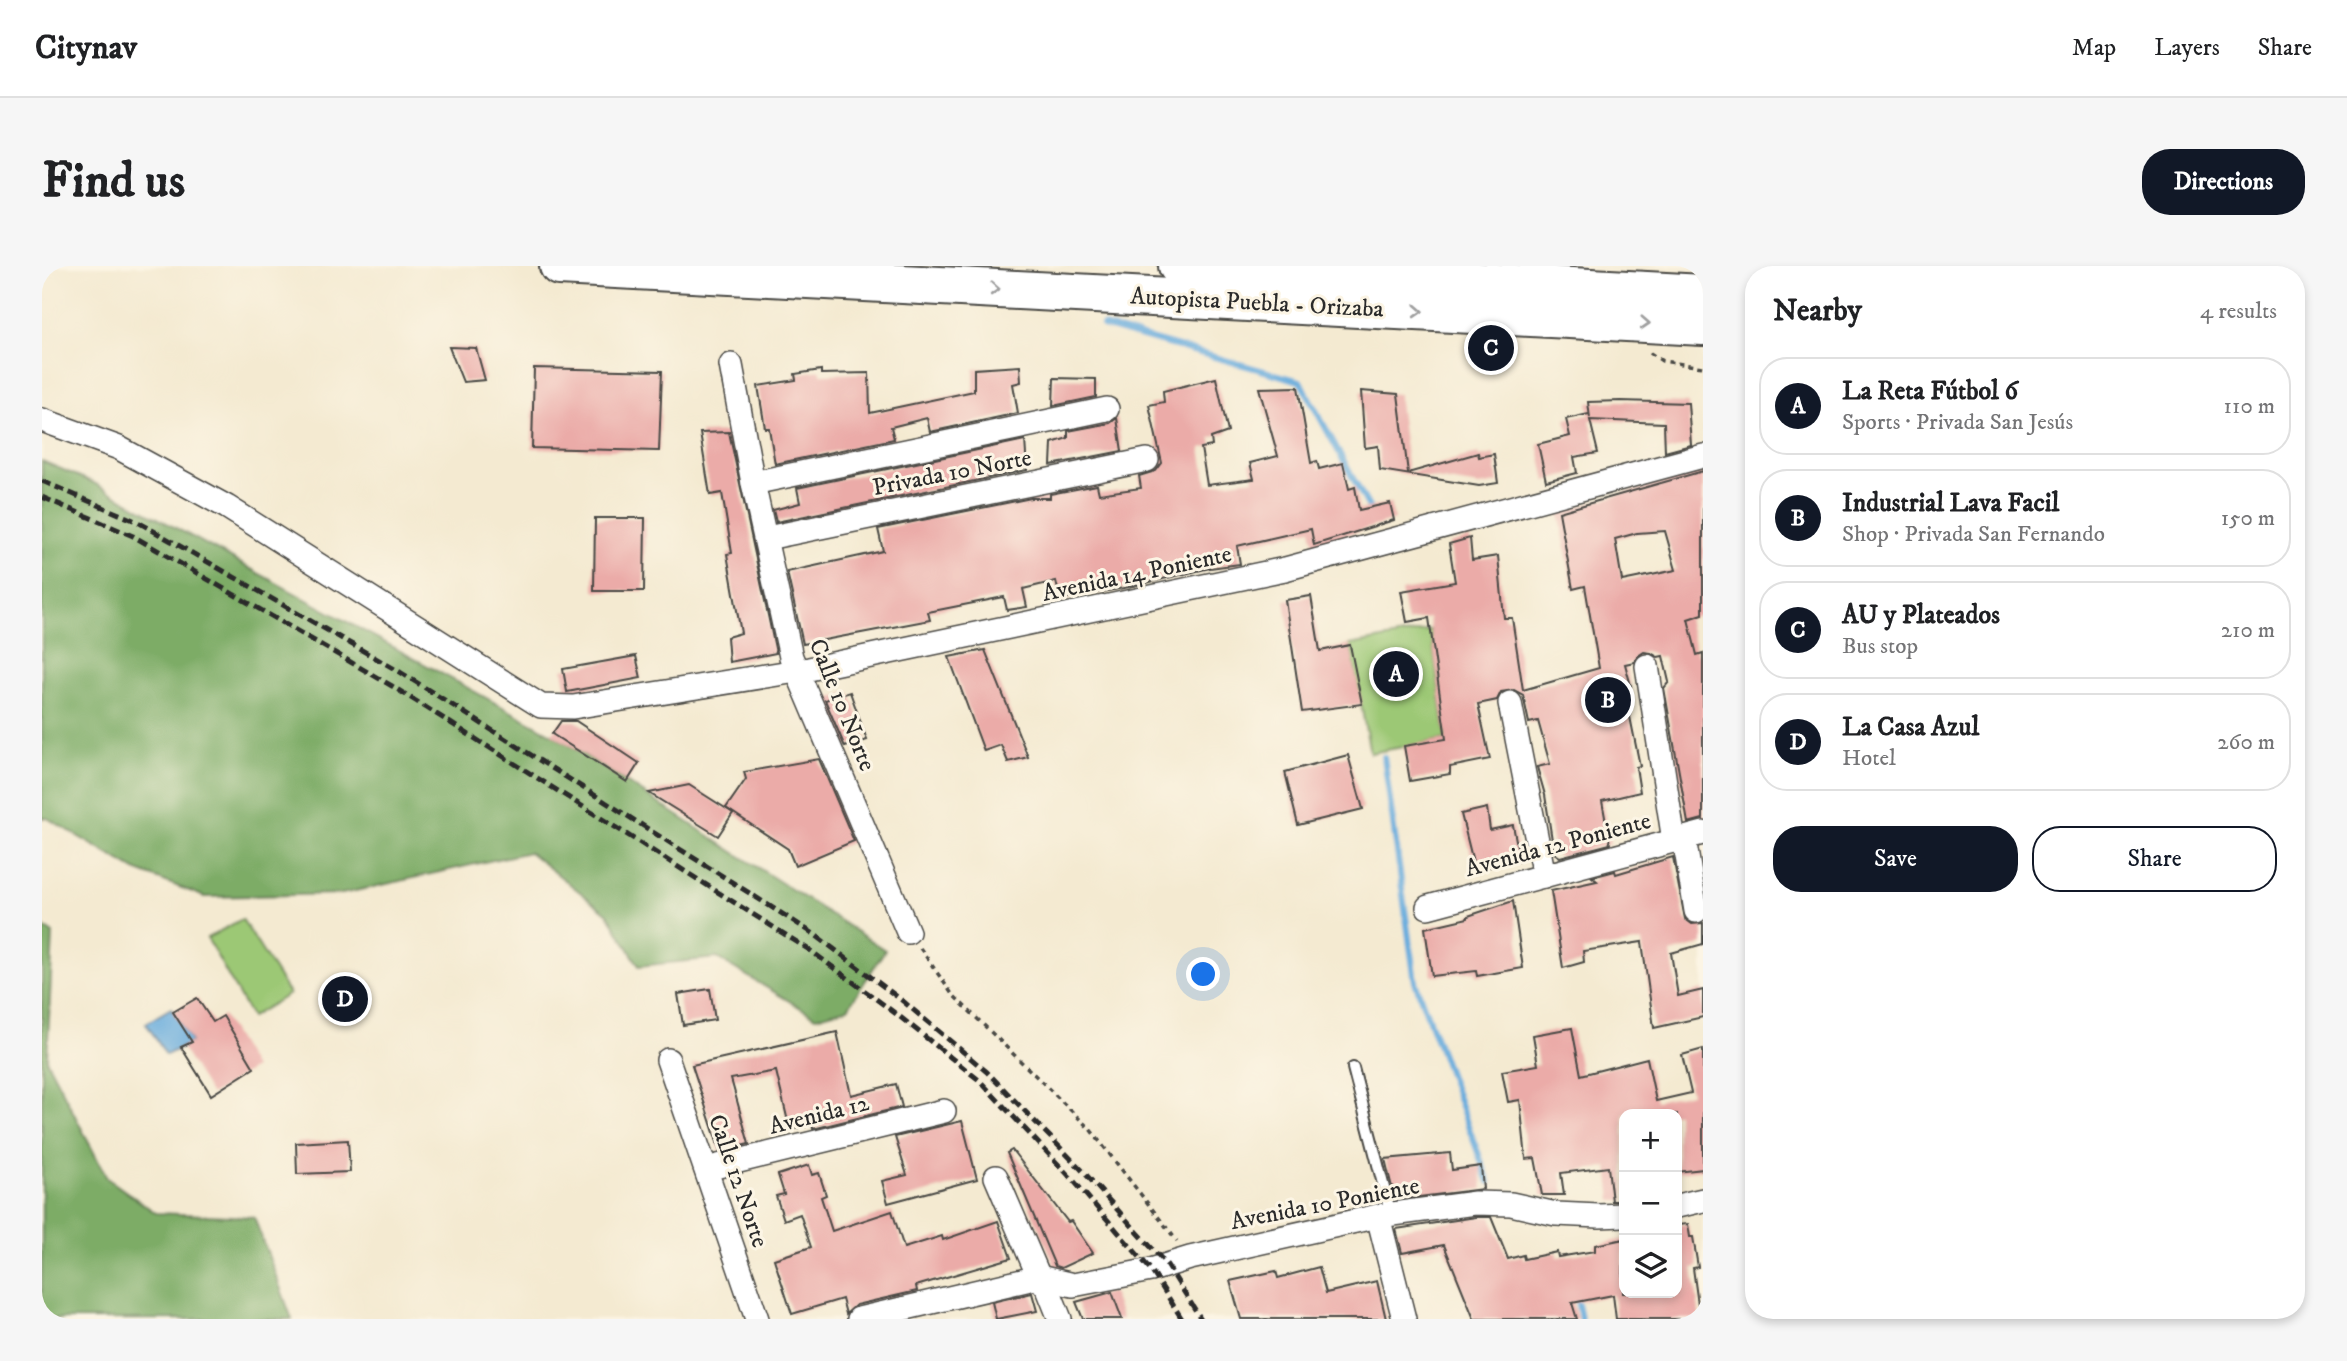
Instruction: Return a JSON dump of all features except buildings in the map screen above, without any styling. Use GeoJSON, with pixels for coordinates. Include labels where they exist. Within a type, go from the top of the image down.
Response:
{"type":"FeatureCollection","features":[{"type":"Feature","properties":{"kind":"highway","name":"Autopista Puebla - Orizaba"},"geometry":{"type":"LineString","coordinates":[[559,266],[1702,310]]}},
{"type":"Feature","properties":{"kind":"highway","name":"Autopista Puebla - Orizaba"},"geometry":{"type":"LineString","coordinates":[[1178,266],[1702,310]]}},
{"type":"Feature","properties":{"kind":"street","name":"Calle 10 Norte"},"geometry":{"type":"LineString","coordinates":[[732,365],[753,483],[791,657],[908,932]]}},
{"type":"Feature","properties":{"kind":"street","name":"Privada 10 Norte"},"geometry":{"type":"LineString","coordinates":[[753,483],[1107,409]]}},
{"type":"Feature","properties":{"kind":"street","name":"Avenida 14 Poniente"},"geometry":{"type":"LineString","coordinates":[[42,420],[118,448],[226,507],[541,706],[573,707],[798,671],[1285,569],[1703,456]]}},
{"type":"Feature","properties":{"kind":"street","name":"Privada 10 Norte"},"geometry":{"type":"LineString","coordinates":[[767,538],[1147,460]]}},
{"type":"Feature","properties":{"kind":"street"},"geometry":{"type":"LineString","coordinates":[[1647,666],[1687,837],[1696,911]]}},
{"type":"Feature","properties":{"kind":"street"},"geometry":{"type":"LineString","coordinates":[[1510,702],[1544,876]]}},
{"type":"Feature","properties":{"kind":"street","name":"Avenida 12 Poniente"},"geometry":{"type":"LineString","coordinates":[[1428,907],[1687,837]]}},
{"type":"Feature","properties":{"kind":"street","name":"Calle 12 Norte"},"geometry":{"type":"LineString","coordinates":[[668,1060],[757,1319]]}},
{"type":"Feature","properties":{"kind":"street","name":"Avenida 12"},"geometry":{"type":"LineString","coordinates":[[706,1169],[944,1111]]}},
{"type":"Feature","properties":{"kind":"street"},"geometry":{"type":"LineString","coordinates":[[996,1177],[1060,1319]]}},
{"type":"Feature","properties":{"kind":"street"},"geometry":{"type":"LineString","coordinates":[[1682,1205],[1703,1200]]}},
{"type":"Feature","properties":{"kind":"street","name":"Avenida 10 Poniente"},"geometry":{"type":"LineString","coordinates":[[1039,1277],[1073,1285],[1151,1270],[1190,1258],[1384,1216],[1475,1203],[1511,1203],[1556,1214],[1619,1215]]}},
{"type":"Feature","properties":{"kind":"street"},"geometry":{"type":"LineString","coordinates":[[1384,1216],[1404,1319]]}},
{"type":"Feature","properties":{"kind":"street"},"geometry":{"type":"LineString","coordinates":[[859,1319],[1039,1277]]}},
{"type":"Feature","properties":{"kind":"lane"},"geometry":{"type":"LineString","coordinates":[[1353,1068],[1384,1216]]}},
{"type":"Feature","properties":{"kind":"path"},"geometry":{"type":"LineString","coordinates":[[1640,346],[1662,361],[1703,368]]}},
{"type":"Feature","properties":{"kind":"path"},"geometry":{"type":"LineString","coordinates":[[908,932],[951,994],[1090,1129],[1190,1258]]}},
{"type":"Feature","properties":{"kind":"green space"},"geometry":{"type":"Polygon","coordinates":[[[42,461],[92,482],[552,734],[885,950],[848,1008],[816,1017],[717,958],[639,966],[608,914],[529,852],[342,894],[205,897],[135,870],[47,818],[42,818],[42,461]]]}},
{"type":"Feature","properties":{"kind":"green space"},"geometry":{"type":"Polygon","coordinates":[[[1431,630],[1446,739],[1370,753],[1350,645],[1431,630]]]}},
{"type":"Feature","properties":{"kind":"green space"},"geometry":{"type":"Polygon","coordinates":[[[242,919],[289,994],[251,1017],[207,938],[242,919]]]}},
{"type":"Feature","properties":{"kind":"green space"},"geometry":{"type":"Polygon","coordinates":[[[42,926],[53,934],[47,1061],[107,1178],[156,1213],[254,1217],[292,1319],[42,1319],[42,926]]]}},
{"type":"Feature","properties":{"kind":"water"},"geometry":{"type":"Polygon","coordinates":[[[171,1008],[192,1042],[166,1055],[146,1023],[171,1008]]]}},
{"type":"Feature","properties":{"kind":"waterway"},"geometry":{"type":"LineString","coordinates":[[1103,326],[1300,381],[1372,513]]}},
{"type":"Feature","properties":{"kind":"waterway"},"geometry":{"type":"LineString","coordinates":[[1384,757],[1415,982],[1489,1182]]}},
{"type":"Feature","properties":{"kind":"waterway"},"geometry":{"type":"LineString","coordinates":[[1576,1295],[1581,1319]]}},
{"type":"Feature","properties":{"kind":"railway"},"geometry":{"type":"LineString","coordinates":[[42,481],[138,522],[400,672],[814,934],[904,1002],[987,1072],[1081,1169],[1167,1265],[1201,1319]]}},
{"type":"Feature","properties":{"kind":"railway"},"geometry":{"type":"LineString","coordinates":[[42,497],[133,536],[392,686],[811,951],[979,1080],[1073,1180],[1151,1270],[1182,1319]]}},
{"type":"Feature","properties":{"kind":"place","name":"AU y Plateados"},"geometry":{"type":"Point","coordinates":[1491,348]}},
{"type":"Feature","properties":{"kind":"place","name":"La Reta Fútbol 6"},"geometry":{"type":"Point","coordinates":[1396,674]}},
{"type":"Feature","properties":{"kind":"place","name":"Industrial Lava Facil"},"geometry":{"type":"Point","coordinates":[1608,700]}},
{"type":"Feature","properties":{"kind":"place","name":"La Casa Azul"},"geometry":{"type":"Point","coordinates":[345,999]}}]}
